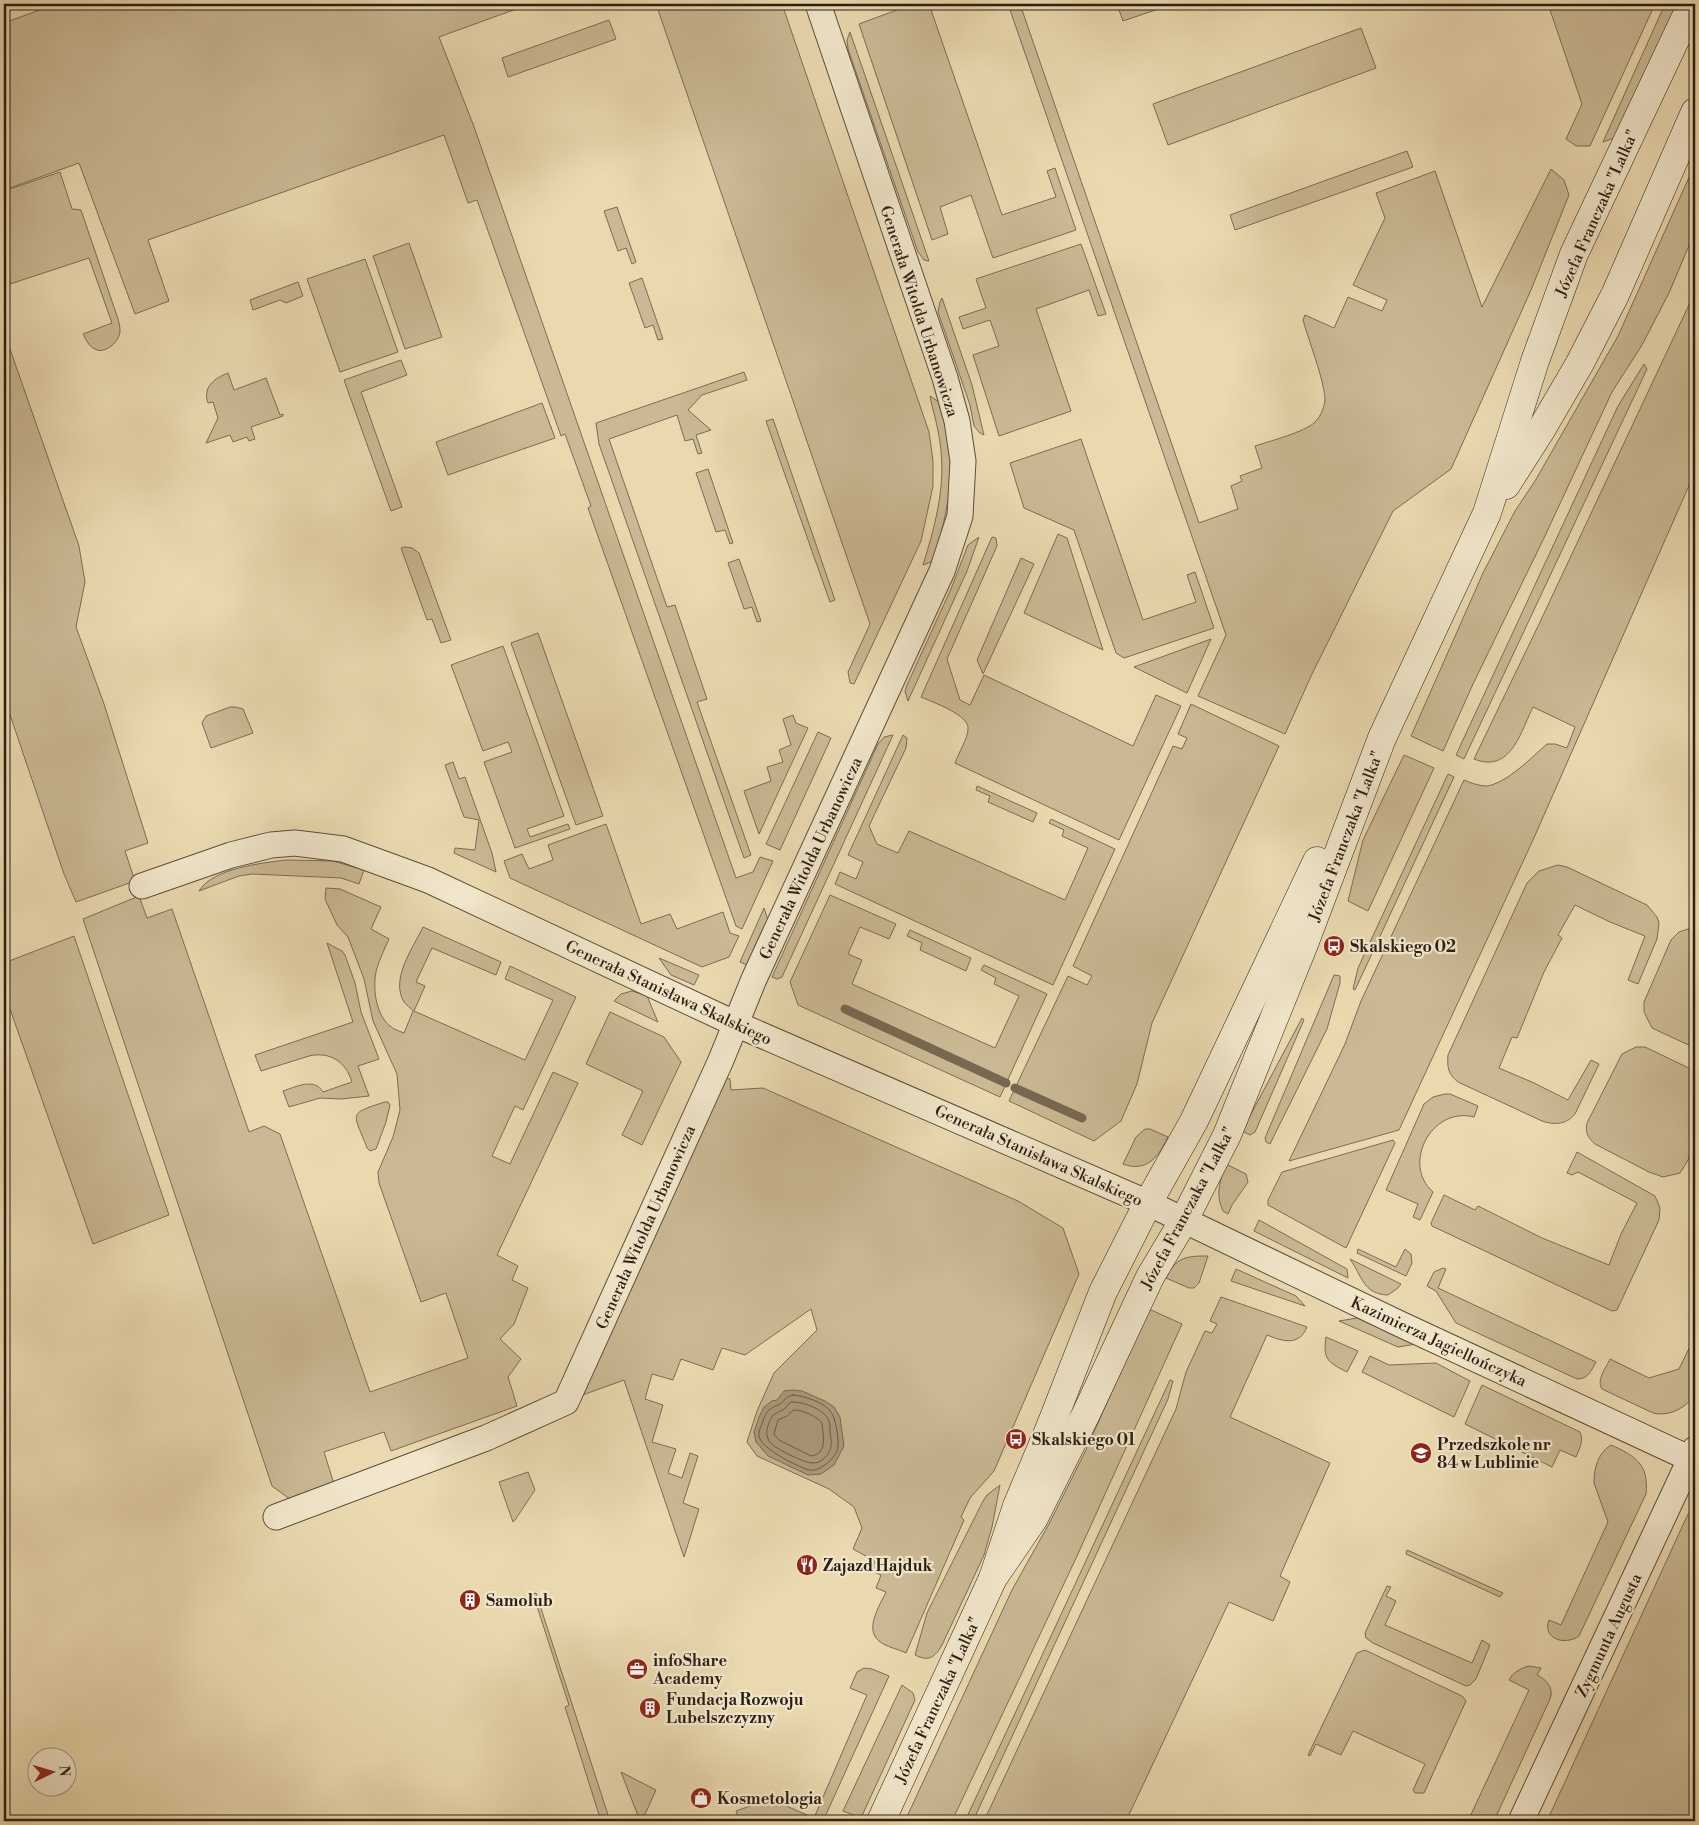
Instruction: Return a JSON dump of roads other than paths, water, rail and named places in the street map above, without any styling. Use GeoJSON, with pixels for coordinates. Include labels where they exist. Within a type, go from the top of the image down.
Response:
{"type":"FeatureCollection","features":[{"type":"Feature","properties":{"kind":"street","name":"Generała Witolda Urbanowicza"},"geometry":{"type":"LineString","coordinates":[[276,1518],[486,1438],[566,1402],[736,1024],[754,979],[942,571],[960,516],[963,461],[957,421],[942,369],[818,4]]}},
{"type":"Feature","properties":{"kind":"street","name":"Józefa Franczaka \"Lalka\""},"geometry":{"type":"LineString","coordinates":[[993,1578],[1034,1518],[1085,1416],[1150,1277],[1184,1220],[1227,1135],[1304,944],[1382,738],[1487,513],[1535,361],[1574,254],[1692,4]]}},
{"type":"Feature","properties":{"kind":"street","name":"Józefa Franczaka \"Lalka\""},"geometry":{"type":"LineString","coordinates":[[1487,513],[1541,430],[1580,363],[1615,295],[1695,112]]}},
{"type":"Feature","properties":{"kind":"street","name":"Józefa Franczaka \"Lalka\""},"geometry":{"type":"LineString","coordinates":[[881,1821],[993,1578],[1017,1506],[1049,1430],[1094,1313],[1117,1262],[1194,1121],[1346,802],[1382,738]]}},
{"type":"Feature","properties":{"kind":"street","name":"Generała Stanisława Skalskiego"},"geometry":{"type":"LineString","coordinates":[[142,886],[232,855],[272,845],[295,843],[343,849],[428,880],[736,1024],[1080,1172],[1184,1220]]}},
{"type":"Feature","properties":{"kind":"street","name":"Kazimierza Jagiellończyka"},"geometry":{"type":"LineString","coordinates":[[1184,1220],[1398,1323],[1694,1456]]}},
{"type":"Feature","properties":{"kind":"street","name":"Zygmunta Augusta"},"geometry":{"type":"LineString","coordinates":[[1521,1821],[1694,1456]]}},
{"type":"Feature","properties":{"kind":"water"},"geometry":{"type":"Polygon","coordinates":[[[784,1391],[802,1391],[825,1401],[834,1407],[840,1417],[844,1446],[834,1465],[821,1474],[808,1475],[768,1456],[756,1442],[754,1432],[764,1407],[777,1400],[784,1391]]]}},
{"type":"Feature","properties":{"kind":"waterway"},"geometry":{"type":"LineString","coordinates":[[845,1009],[1006,1083]]}},
{"type":"Feature","properties":{"kind":"waterway"},"geometry":{"type":"LineString","coordinates":[[1015,1088],[1082,1118]]}},
{"type":"Feature","properties":{"kind":"place","name":"Skalskiego 02"},"geometry":{"type":"Point","coordinates":[1334,946]}},
{"type":"Feature","properties":{"kind":"place","name":"Skalskiego 01"},"geometry":{"type":"Point","coordinates":[1016,1439]}},
{"type":"Feature","properties":{"kind":"place","name":"Przedszkole nr 84 w Lublinie"},"geometry":{"type":"Point","coordinates":[1421,1453]}},
{"type":"Feature","properties":{"kind":"place","name":"Zajazd Hajduk"},"geometry":{"type":"Point","coordinates":[807,1565]}},
{"type":"Feature","properties":{"kind":"place","name":"Samolub"},"geometry":{"type":"Point","coordinates":[470,1600]}},
{"type":"Feature","properties":{"kind":"place","name":"infoShare Academy"},"geometry":{"type":"Point","coordinates":[637,1669]}},
{"type":"Feature","properties":{"kind":"place","name":"Fundacja Rozwoju Lubelszczyzny"},"geometry":{"type":"Point","coordinates":[650,1708]}},
{"type":"Feature","properties":{"kind":"place","name":"Kosmetologia"},"geometry":{"type":"Point","coordinates":[701,1798]}}]}
